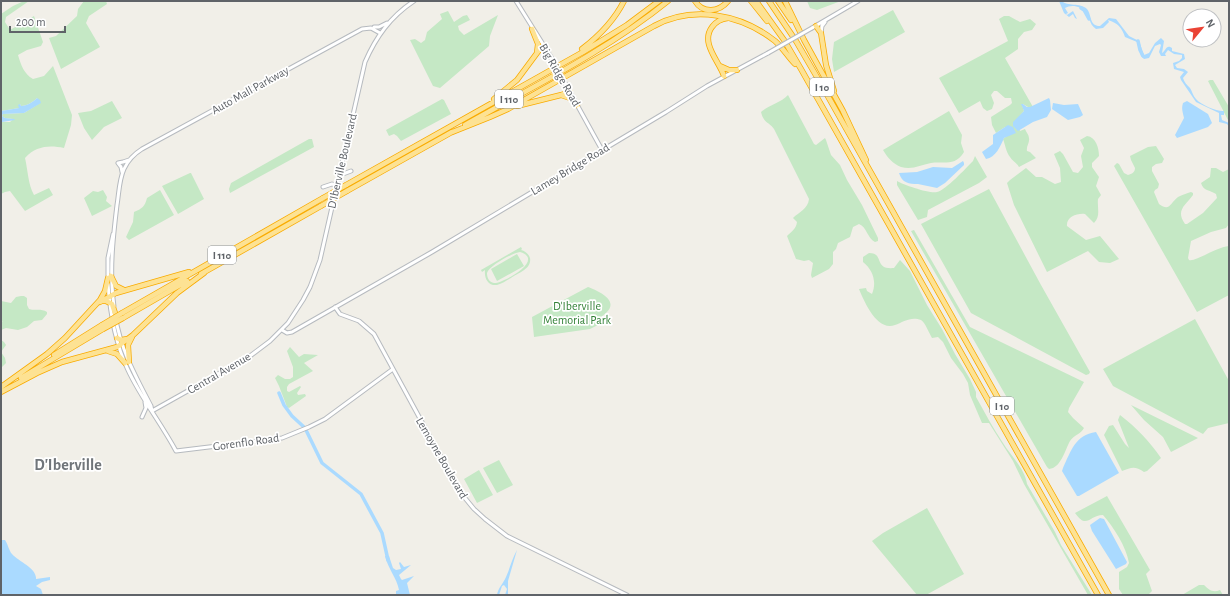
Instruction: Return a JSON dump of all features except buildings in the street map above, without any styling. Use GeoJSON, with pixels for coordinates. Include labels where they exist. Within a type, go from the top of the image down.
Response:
{"type":"FeatureCollection","features":[{"type":"Feature","properties":{"kind":"highway"},"geometry":{"type":"LineString","coordinates":[[568,60],[591,43],[602,32],[613,19],[624,1]]}},
{"type":"Feature","properties":{"kind":"highway","name":"I 110"},"geometry":{"type":"LineString","coordinates":[[1,387],[34,369],[206,265],[568,60],[627,25],[659,1]]}},
{"type":"Feature","properties":{"kind":"highway","name":"I 110"},"geometry":{"type":"LineString","coordinates":[[122,315],[204,273],[609,43],[668,1]]}},
{"type":"Feature","properties":{"kind":"highway"},"geometry":{"type":"LineString","coordinates":[[694,1],[700,7],[710,10],[721,8],[728,1]]}},
{"type":"Feature","properties":{"kind":"highway"},"geometry":{"type":"LineString","coordinates":[[751,1],[791,52]]}},
{"type":"Feature","properties":{"kind":"highway","name":"I 10"},"geometry":{"type":"LineString","coordinates":[[756,1],[801,69],[1098,595]]}},
{"type":"Feature","properties":{"kind":"highway","name":"I 10"},"geometry":{"type":"LineString","coordinates":[[769,1],[796,41],[1110,595]]}},
{"type":"Feature","properties":{"kind":"highway"},"geometry":{"type":"LineString","coordinates":[[778,1],[804,40]]}},
{"type":"Feature","properties":{"kind":"highway"},"geometry":{"type":"LineString","coordinates":[[785,1],[804,40],[843,111],[869,165],[872,175]]}},
{"type":"Feature","properties":{"kind":"highway"},"geometry":{"type":"LineString","coordinates":[[508,109],[665,20],[676,17],[711,15],[729,18],[754,27],[782,48],[801,69]]}},
{"type":"Feature","properties":{"kind":"highway"},"geometry":{"type":"LineString","coordinates":[[724,76],[710,47],[708,36],[710,30],[716,22],[729,18]]}},
{"type":"Feature","properties":{"kind":"highway"},"geometry":{"type":"LineString","coordinates":[[814,27],[820,33],[828,72],[843,111]]}},
{"type":"Feature","properties":{"kind":"highway"},"geometry":{"type":"LineString","coordinates":[[532,29],[538,44],[537,53]]}},
{"type":"Feature","properties":{"kind":"highway"},"geometry":{"type":"LineString","coordinates":[[484,108],[517,80],[544,46]]}},
{"type":"Feature","properties":{"kind":"highway"},"geometry":{"type":"LineString","coordinates":[[720,66],[726,69],[737,70]]}},
{"type":"Feature","properties":{"kind":"highway"},"geometry":{"type":"LineString","coordinates":[[450,133],[521,104],[570,92]]}},
{"type":"Feature","properties":{"kind":"highway"},"geometry":{"type":"LineString","coordinates":[[561,95],[570,98],[577,105]]}},
{"type":"Feature","properties":{"kind":"highway"},"geometry":{"type":"LineString","coordinates":[[1,391],[34,369],[47,354],[100,302],[127,290],[174,277],[206,265]]}},
{"type":"Feature","properties":{"kind":"highway"},"geometry":{"type":"LineString","coordinates":[[34,369],[104,351],[131,336],[177,292],[204,273]]}},
{"type":"Feature","properties":{"kind":"highway"},"geometry":{"type":"LineString","coordinates":[[110,277],[118,288],[127,290]]}},
{"type":"Feature","properties":{"kind":"highway"},"geometry":{"type":"LineString","coordinates":[[100,302],[110,277]]}},
{"type":"Feature","properties":{"kind":"highway"},"geometry":{"type":"LineString","coordinates":[[110,297],[115,313]]}},
{"type":"Feature","properties":{"kind":"highway"},"geometry":{"type":"LineString","coordinates":[[127,363],[128,346],[131,336]]}},
{"type":"Feature","properties":{"kind":"highway"},"geometry":{"type":"LineString","coordinates":[[104,351],[117,354],[127,363]]}},
{"type":"Feature","properties":{"kind":"main road","name":"D'Iberville Boulevard"},"geometry":{"type":"LineString","coordinates":[[282,330],[304,300],[320,260],[362,74],[371,48],[389,22],[400,11],[414,1]]}},
{"type":"Feature","properties":{"kind":"main road","name":"Big Ridge Road"},"geometry":{"type":"LineString","coordinates":[[516,1],[532,29],[551,57],[602,150]]}},
{"type":"Feature","properties":{"kind":"main road","name":"Lamey Bridge Road"},"geometry":{"type":"LineString","coordinates":[[276,336],[292,332],[432,252],[724,76],[768,53],[858,1]]}},
{"type":"Feature","properties":{"kind":"main road"},"geometry":{"type":"LineString","coordinates":[[820,33],[826,20]]}},
{"type":"Feature","properties":{"kind":"main road","name":"Auto Mall Parkway"},"geometry":{"type":"LineString","coordinates":[[121,176],[129,159],[142,149],[358,31],[364,28],[379,27],[389,22]]}},
{"type":"Feature","properties":{"kind":"main road"},"geometry":{"type":"LineString","coordinates":[[371,28],[380,33]]}},
{"type":"Feature","properties":{"kind":"main road"},"geometry":{"type":"LineString","coordinates":[[129,159],[118,163],[122,169],[115,225],[110,249],[110,297],[120,342],[127,363],[152,411]]}},
{"type":"Feature","properties":{"kind":"main road"},"geometry":{"type":"LineString","coordinates":[[340,171],[343,174],[351,171]]}},
{"type":"Feature","properties":{"kind":"main road"},"geometry":{"type":"LineString","coordinates":[[323,188],[332,184],[335,185],[336,188]]}},
{"type":"Feature","properties":{"kind":"main road"},"geometry":{"type":"LineString","coordinates":[[110,297],[115,313],[120,342]]}},
{"type":"Feature","properties":{"kind":"main road","name":"Lemoyne Boulevard"},"geometry":{"type":"LineString","coordinates":[[335,307],[340,314],[359,321],[371,331],[377,339],[455,484],[475,510],[507,536],[628,595]]}},
{"type":"Feature","properties":{"kind":"main road"},"geometry":{"type":"LineString","coordinates":[[282,330],[286,333]]}},
{"type":"Feature","properties":{"kind":"main road","name":"Central Avenue"},"geometry":{"type":"LineString","coordinates":[[152,411],[250,356],[282,330]]}},
{"type":"Feature","properties":{"kind":"main road","name":"Gorenflo Road"},"geometry":{"type":"LineString","coordinates":[[152,411],[176,451],[268,440],[288,436],[325,419],[393,369]]}},
{"type":"Feature","properties":{"kind":"main road"},"geometry":{"type":"LineString","coordinates":[[146,399],[152,403],[162,405]]}},
{"type":"Feature","properties":{"kind":"main road"},"geometry":{"type":"LineString","coordinates":[[142,417],[146,408],[146,399]]}},
{"type":"Feature","properties":{"kind":"green space"},"geometry":{"type":"Polygon","coordinates":[[[24,1],[29,1],[6,17],[5,22],[10,30],[34,16],[43,42],[41,46],[27,50],[18,55],[22,66],[27,75],[33,79],[44,76],[53,66],[72,115],[71,125],[64,148],[43,147],[29,154],[25,158],[29,182],[34,195],[49,188],[53,195],[25,211],[10,191],[1,194],[1,124],[2,122],[10,122],[13,119],[2,116],[3,114],[24,113],[40,103],[37,98],[25,105],[21,106],[20,104],[19,108],[1,111],[1,14],[24,1]]]}},
{"type":"Feature","properties":{"kind":"green space"},"geometry":{"type":"Polygon","coordinates":[[[84,1],[106,1],[107,4],[89,16],[86,23],[100,47],[61,69],[49,38],[56,36],[77,16],[78,9],[84,1]]]}},
{"type":"Feature","properties":{"kind":"green space"},"geometry":{"type":"Polygon","coordinates":[[[807,1],[841,1],[817,10],[810,8],[807,1]]]}},
{"type":"Feature","properties":{"kind":"green space"},"geometry":{"type":"Polygon","coordinates":[[[893,10],[905,32],[834,72],[832,59],[834,42],[893,10]]]}},
{"type":"Feature","properties":{"kind":"green space"},"geometry":{"type":"Polygon","coordinates":[[[448,11],[454,22],[467,15],[470,20],[458,26],[459,30],[464,35],[498,15],[490,36],[489,46],[440,88],[433,86],[410,40],[415,39],[421,43],[425,40],[427,32],[442,19],[440,14],[448,11]]]}},
{"type":"Feature","properties":{"kind":"green space"},"geometry":{"type":"Polygon","coordinates":[[[1004,16],[1009,16],[1020,22],[1030,19],[1036,24],[1032,30],[1024,32],[1018,39],[1018,49],[1005,58],[1033,107],[1028,107],[1023,104],[1024,111],[1018,118],[1020,131],[1025,129],[1029,137],[1027,151],[1036,158],[1019,167],[1009,155],[1003,139],[1007,136],[1005,127],[996,133],[992,125],[991,117],[1010,105],[1012,103],[1011,98],[1005,98],[997,91],[994,91],[991,95],[994,103],[992,109],[987,111],[983,108],[980,101],[959,113],[939,78],[1008,41],[999,19],[1004,16]]]}},
{"type":"Feature","properties":{"kind":"green space"},"geometry":{"type":"Polygon","coordinates":[[[1213,80],[1229,107],[1229,122],[1208,81],[1213,80]]]}},
{"type":"Feature","properties":{"kind":"green space"},"geometry":{"type":"Polygon","coordinates":[[[788,95],[814,144],[816,145],[825,138],[831,155],[840,165],[878,238],[878,241],[875,242],[872,240],[862,225],[859,224],[853,227],[850,237],[838,243],[833,252],[833,264],[829,269],[812,278],[813,263],[809,260],[804,261],[796,259],[787,236],[796,226],[797,222],[793,218],[805,208],[809,199],[774,129],[765,121],[761,112],[788,95]]]}},
{"type":"Feature","properties":{"kind":"green space"},"geometry":{"type":"Polygon","coordinates":[[[442,99],[444,100],[451,114],[401,141],[394,134],[389,136],[386,130],[442,99]]]}},
{"type":"Feature","properties":{"kind":"green space"},"geometry":{"type":"Polygon","coordinates":[[[112,101],[122,118],[104,127],[92,140],[84,128],[78,113],[91,111],[112,101]]]}},
{"type":"Feature","properties":{"kind":"green space"},"geometry":{"type":"Polygon","coordinates":[[[949,111],[962,135],[961,143],[964,152],[957,160],[953,162],[931,163],[913,168],[905,168],[890,160],[883,150],[949,111]]]}},
{"type":"Feature","properties":{"kind":"green space"},"geometry":{"type":"Polygon","coordinates":[[[1087,136],[1093,138],[1098,146],[1099,153],[1099,156],[1092,163],[1092,167],[1099,177],[1096,186],[1101,195],[1098,199],[1098,215],[1094,223],[1085,214],[1073,216],[1068,220],[1067,226],[1086,240],[1100,236],[1119,259],[1110,263],[1099,262],[1088,251],[1047,272],[1014,205],[1007,183],[1026,168],[1036,177],[1042,177],[1055,184],[1061,182],[1060,168],[1054,154],[1060,151],[1073,172],[1078,173],[1083,167],[1081,156],[1084,148],[1080,140],[1087,136]]]}},
{"type":"Feature","properties":{"kind":"green space"},"geometry":{"type":"Polygon","coordinates":[[[309,139],[312,139],[314,147],[230,193],[229,189],[231,183],[309,139]]]}},
{"type":"Feature","properties":{"kind":"green space"},"geometry":{"type":"Polygon","coordinates":[[[1156,146],[1164,159],[1162,163],[1156,164],[1152,167],[1152,171],[1159,184],[1158,188],[1154,192],[1159,204],[1168,207],[1178,197],[1191,192],[1193,193],[1181,211],[1182,219],[1185,224],[1203,213],[1217,198],[1216,194],[1205,189],[1201,183],[1210,177],[1211,168],[1216,168],[1223,172],[1229,169],[1229,224],[1226,228],[1211,232],[1191,241],[1188,258],[1189,260],[1196,259],[1218,249],[1229,246],[1229,295],[1197,312],[1114,166],[1117,163],[1124,173],[1128,175],[1131,174],[1134,172],[1135,168],[1130,156],[1148,147],[1156,146]]]}},
{"type":"Feature","properties":{"kind":"green space"},"geometry":{"type":"Polygon","coordinates":[[[975,156],[987,177],[979,183],[928,210],[927,217],[918,220],[897,185],[897,181],[911,187],[937,192],[956,178],[973,161],[975,156]]]}},
{"type":"Feature","properties":{"kind":"green space"},"geometry":{"type":"Polygon","coordinates":[[[190,173],[204,199],[178,214],[162,186],[190,173]]]}},
{"type":"Feature","properties":{"kind":"green space"},"geometry":{"type":"Polygon","coordinates":[[[989,189],[1090,372],[1089,374],[1086,375],[971,313],[921,224],[989,189]]]}},
{"type":"Feature","properties":{"kind":"green space"},"geometry":{"type":"Polygon","coordinates":[[[103,190],[107,197],[106,201],[112,206],[92,216],[84,198],[93,191],[98,192],[103,190]]]}},
{"type":"Feature","properties":{"kind":"green space"},"geometry":{"type":"Polygon","coordinates":[[[160,190],[174,215],[129,240],[126,237],[133,222],[134,212],[143,207],[147,198],[160,190]]]}},
{"type":"Feature","properties":{"kind":"green space"},"geometry":{"type":"Polygon","coordinates":[[[914,230],[970,327],[1084,382],[1068,412],[1084,428],[1073,437],[1060,462],[1053,468],[1049,469],[1047,467],[911,231],[914,230]]]}},
{"type":"Feature","properties":{"kind":"green space"},"geometry":{"type":"Polygon","coordinates":[[[521,247],[521,250],[527,253],[530,258],[527,268],[503,283],[497,285],[489,283],[485,276],[485,270],[482,272],[481,270],[521,247]],[[520,252],[501,260],[489,270],[487,277],[494,283],[513,276],[525,266],[528,260],[527,256],[520,252]]]}},
{"type":"Feature","properties":{"kind":"green space"},"geometry":{"type":"Polygon","coordinates":[[[869,253],[877,256],[883,266],[894,268],[900,260],[910,271],[927,305],[970,379],[976,392],[976,397],[986,415],[1024,473],[1027,484],[1061,545],[1092,595],[1088,595],[1024,484],[1013,461],[989,423],[982,423],[970,395],[968,383],[951,358],[943,342],[938,337],[932,338],[921,320],[910,319],[888,326],[877,320],[868,308],[859,289],[866,288],[867,291],[872,294],[874,281],[872,272],[863,262],[863,257],[869,253]]]}},
{"type":"Feature","properties":{"kind":"green space"},"geometry":{"type":"Polygon","coordinates":[[[517,254],[524,266],[497,281],[491,269],[517,254]]]}},
{"type":"Feature","properties":{"kind":"green space","name":"D'Iberville Memorial Park"},"geometry":{"type":"Polygon","coordinates":[[[588,287],[602,294],[609,300],[610,308],[606,313],[595,320],[598,325],[590,329],[534,337],[532,317],[588,287]]]}},
{"type":"Feature","properties":{"kind":"green space"},"geometry":{"type":"Polygon","coordinates":[[[21,296],[27,298],[27,305],[29,309],[42,310],[47,312],[47,314],[42,320],[34,321],[27,327],[18,330],[6,328],[1,330],[1,322],[3,321],[1,321],[1,301],[11,303],[16,297],[21,296]]]}},
{"type":"Feature","properties":{"kind":"green space"},"geometry":{"type":"Polygon","coordinates":[[[1195,319],[1229,381],[1229,423],[1208,428],[1203,434],[1113,386],[1103,369],[1195,319]]]}},
{"type":"Feature","properties":{"kind":"green space"},"geometry":{"type":"Polygon","coordinates":[[[1,340],[6,345],[1,352],[1,340]]]}},
{"type":"Feature","properties":{"kind":"green space"},"geometry":{"type":"Polygon","coordinates":[[[290,347],[299,357],[304,354],[318,355],[304,363],[313,371],[289,384],[287,387],[287,391],[289,392],[300,386],[301,387],[297,393],[298,395],[305,394],[306,396],[289,408],[287,407],[275,378],[278,375],[285,379],[290,379],[293,377],[293,367],[287,351],[290,347]]]}},
{"type":"Feature","properties":{"kind":"green space"},"geometry":{"type":"Polygon","coordinates":[[[1,352],[6,363],[1,368],[1,352]]]}},
{"type":"Feature","properties":{"kind":"green space"},"geometry":{"type":"Polygon","coordinates":[[[1131,405],[1198,438],[1171,452],[1163,437],[1144,420],[1131,405]]]}},
{"type":"Feature","properties":{"kind":"green space"},"geometry":{"type":"Polygon","coordinates":[[[1120,415],[1142,435],[1161,458],[1147,471],[1144,472],[1133,468],[1122,471],[1104,435],[1109,426],[1113,425],[1129,448],[1118,420],[1120,415]]]}},
{"type":"Feature","properties":{"kind":"green space"},"geometry":{"type":"Polygon","coordinates":[[[499,460],[513,485],[497,493],[483,468],[499,460]]]}},
{"type":"Feature","properties":{"kind":"green space"},"geometry":{"type":"Polygon","coordinates":[[[479,470],[493,495],[477,503],[464,479],[479,470]]]}},
{"type":"Feature","properties":{"kind":"green space"},"geometry":{"type":"Polygon","coordinates":[[[1107,496],[1150,570],[1146,574],[1152,591],[1148,595],[1123,595],[1119,589],[1119,572],[1127,567],[1129,563],[1119,538],[1103,515],[1085,521],[1079,518],[1075,513],[1107,496]]]}},
{"type":"Feature","properties":{"kind":"green space"},"geometry":{"type":"Polygon","coordinates":[[[927,508],[964,574],[926,595],[917,595],[872,541],[883,533],[927,508]]]}},
{"type":"Feature","properties":{"kind":"green space"},"geometry":{"type":"Polygon","coordinates":[[[1199,585],[1204,585],[1209,590],[1213,591],[1220,590],[1223,595],[1182,595],[1199,585]]]}},
{"type":"Feature","properties":{"kind":"water"},"geometry":{"type":"Polygon","coordinates":[[[1059,1],[1081,6],[1087,9],[1092,22],[1096,26],[1100,26],[1109,18],[1116,19],[1129,36],[1139,41],[1144,55],[1149,53],[1155,43],[1161,38],[1164,41],[1162,53],[1166,48],[1170,47],[1172,48],[1172,51],[1184,54],[1185,59],[1175,65],[1177,68],[1184,69],[1188,72],[1183,78],[1185,82],[1198,101],[1205,106],[1224,111],[1224,115],[1221,115],[1222,120],[1229,123],[1229,127],[1227,124],[1219,122],[1219,113],[1196,102],[1181,80],[1180,77],[1184,72],[1174,69],[1173,63],[1179,61],[1182,58],[1182,55],[1174,54],[1168,50],[1165,54],[1166,56],[1161,56],[1159,52],[1160,44],[1155,46],[1149,58],[1144,59],[1141,56],[1137,42],[1125,37],[1121,28],[1117,24],[1108,20],[1109,22],[1103,28],[1096,29],[1092,25],[1088,14],[1084,10],[1076,6],[1067,7],[1065,8],[1068,13],[1066,14],[1067,15],[1073,11],[1077,19],[1073,14],[1069,17],[1064,13],[1059,1]]]}},
{"type":"Feature","properties":{"kind":"water"},"geometry":{"type":"Polygon","coordinates":[[[37,98],[41,103],[24,113],[3,114],[2,116],[5,118],[15,120],[2,122],[1,124],[1,111],[19,108],[18,105],[20,104],[21,106],[28,105],[37,98]]]}},
{"type":"Feature","properties":{"kind":"water"},"geometry":{"type":"Polygon","coordinates":[[[1049,98],[1051,110],[1047,117],[1033,122],[1018,131],[1013,126],[1013,122],[1024,111],[1021,104],[1030,107],[1049,98]]]}},
{"type":"Feature","properties":{"kind":"water"},"geometry":{"type":"Polygon","coordinates":[[[1187,101],[1208,114],[1212,123],[1208,127],[1177,138],[1175,135],[1184,118],[1182,109],[1183,103],[1187,101]]]}},
{"type":"Feature","properties":{"kind":"water"},"geometry":{"type":"Polygon","coordinates":[[[1053,103],[1064,105],[1078,104],[1083,115],[1068,120],[1052,109],[1053,103]]]}},
{"type":"Feature","properties":{"kind":"water"},"geometry":{"type":"Polygon","coordinates":[[[1008,125],[1013,127],[1016,133],[1004,138],[995,154],[986,159],[982,152],[993,144],[993,135],[1008,125]]]}},
{"type":"Feature","properties":{"kind":"water"},"geometry":{"type":"Polygon","coordinates":[[[963,161],[964,165],[945,183],[937,188],[906,182],[902,179],[899,173],[917,172],[933,167],[952,168],[963,161]]]}},
{"type":"Feature","properties":{"kind":"water"},"geometry":{"type":"Polygon","coordinates":[[[1096,432],[1119,473],[1077,496],[1062,471],[1071,450],[1078,440],[1083,436],[1096,432]]]}},
{"type":"Feature","properties":{"kind":"water"},"geometry":{"type":"Polygon","coordinates":[[[1100,518],[1104,519],[1127,562],[1116,569],[1092,531],[1090,525],[1100,518]]]}},
{"type":"Feature","properties":{"kind":"water"},"geometry":{"type":"Polygon","coordinates":[[[1,540],[5,540],[10,551],[15,557],[31,568],[36,575],[36,579],[50,577],[50,580],[42,582],[36,586],[41,589],[43,595],[2,595],[1,540]]]}},
{"type":"Feature","properties":{"kind":"water"},"geometry":{"type":"Polygon","coordinates":[[[517,550],[508,581],[508,595],[505,595],[507,589],[504,585],[502,586],[499,595],[497,595],[498,590],[506,577],[517,550]]]}},
{"type":"Feature","properties":{"kind":"water"},"geometry":{"type":"Polygon","coordinates":[[[385,556],[389,556],[393,568],[396,570],[401,569],[400,562],[404,567],[411,565],[399,575],[402,580],[414,576],[407,583],[410,595],[396,594],[396,591],[399,590],[398,586],[385,556]]]}},
{"type":"Feature","properties":{"kind":"waterway"},"geometry":{"type":"LineString","coordinates":[[1081,8],[1084,10],[1089,19]]}},
{"type":"Feature","properties":{"kind":"waterway"},"geometry":{"type":"LineString","coordinates":[[1138,41],[1143,56]]}},
{"type":"Feature","properties":{"kind":"waterway"},"geometry":{"type":"LineString","coordinates":[[279,393],[284,405],[292,416],[305,428],[322,463],[361,494],[382,533],[388,560]]}},
{"type":"Feature","properties":{"kind":"district","name":"D'Iberville"},"geometry":{"type":"Point","coordinates":[68,465]}}]}
